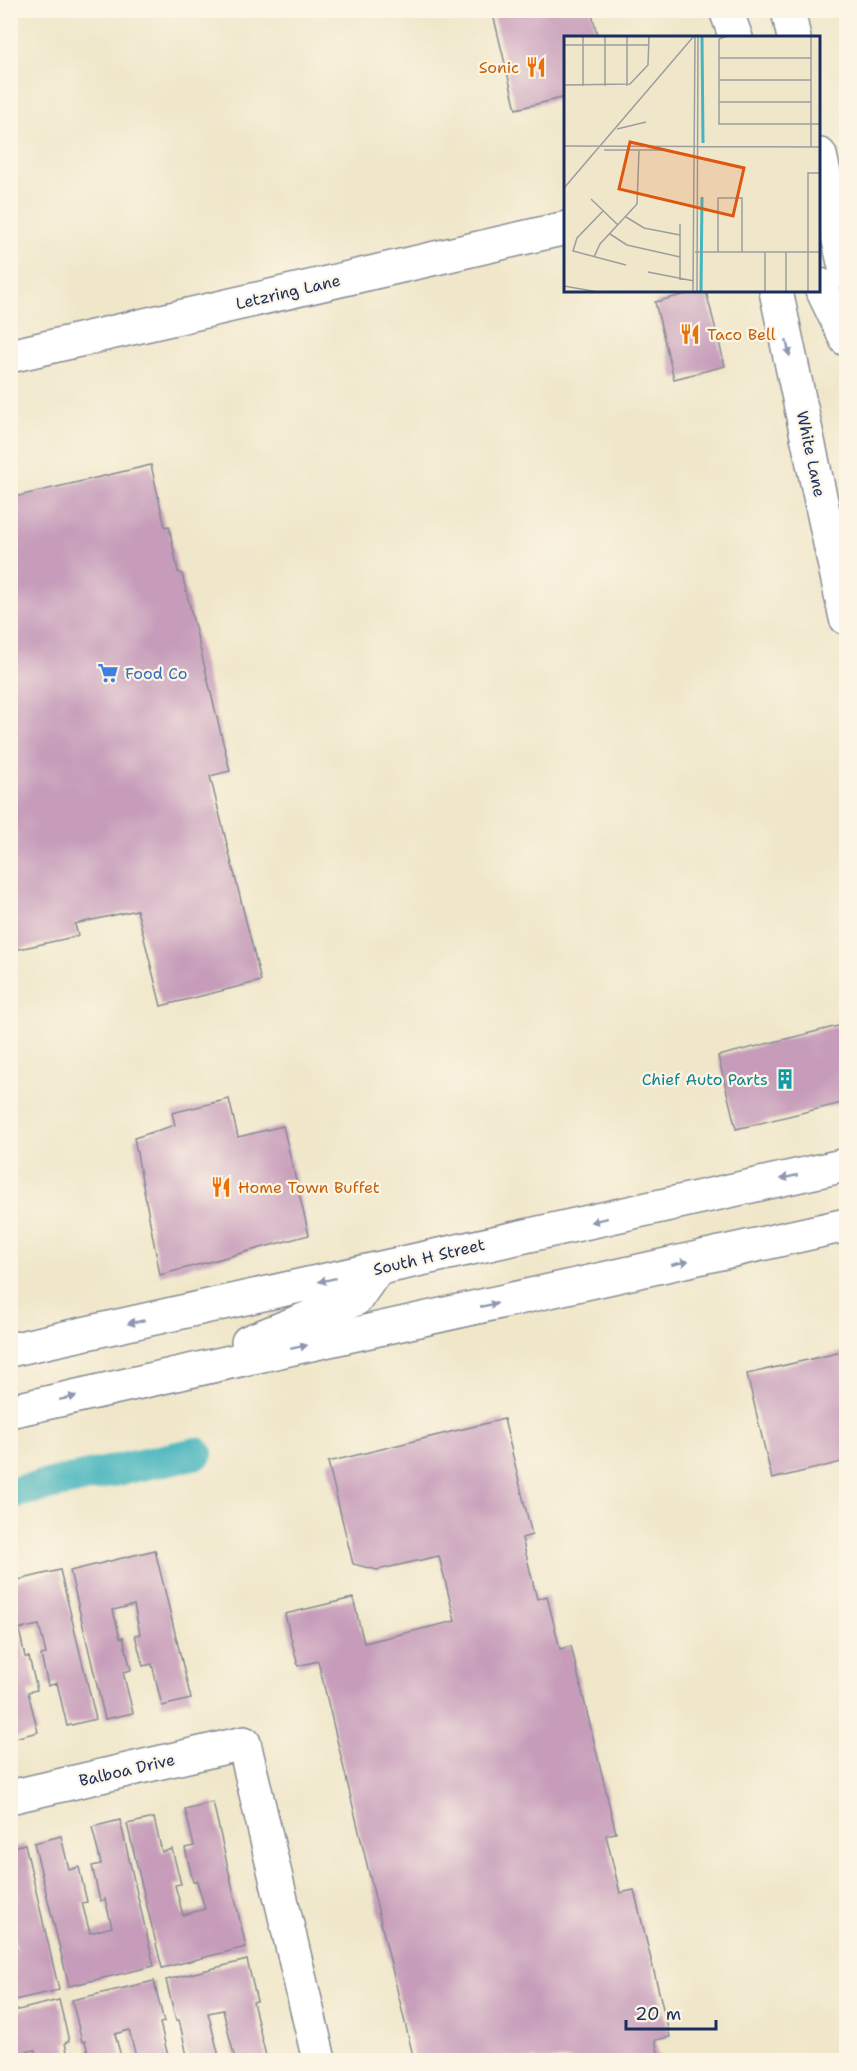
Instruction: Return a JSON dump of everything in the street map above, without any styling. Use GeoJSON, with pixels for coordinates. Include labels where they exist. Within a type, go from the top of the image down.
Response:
{"type":"FeatureCollection","features":[{"type":"Feature","properties":{"kind":"street"},"geometry":{"type":"LineString","coordinates":[[711,10],[717,36]]}},
{"type":"Feature","properties":{"kind":"street"},"geometry":{"type":"LineString","coordinates":[[726,10],[735,36]]}},
{"type":"Feature","properties":{"kind":"street"},"geometry":{"type":"LineString","coordinates":[[788,10],[794,36]]}},
{"type":"Feature","properties":{"kind":"street"},"geometry":{"type":"LineString","coordinates":[[821,170],[846,272]]}},
{"type":"Feature","properties":{"kind":"street","name":"Letzring Lane"},"geometry":{"type":"LineString","coordinates":[[10,356],[564,228]]}},
{"type":"Feature","properties":{"kind":"street"},"geometry":{"type":"LineString","coordinates":[[821,289],[846,339]]}},
{"type":"Feature","properties":{"kind":"street","name":"White Lane"},"geometry":{"type":"LineString","coordinates":[[776,292],[846,618]]}},
{"type":"Feature","properties":{"kind":"street"},"geometry":{"type":"LineString","coordinates":[[805,423],[846,510]]}},
{"type":"Feature","properties":{"kind":"street","name":"South H Street"},"geometry":{"type":"LineString","coordinates":[[10,1350],[846,1165]]}},
{"type":"Feature","properties":{"kind":"street"},"geometry":{"type":"LineString","coordinates":[[10,1411],[846,1225]]}},
{"type":"Feature","properties":{"kind":"street"},"geometry":{"type":"LineString","coordinates":[[160,1378],[356,1299],[377,1269]]}},
{"type":"Feature","properties":{"kind":"street","name":"Balboa Drive"},"geometry":{"type":"LineString","coordinates":[[10,1797],[244,1743],[319,2061]]}},
{"type":"Feature","properties":{"kind":"building","name":"Sonic"},"geometry":{"type":"Polygon","coordinates":[[[492,10],[591,10],[598,36],[564,36],[564,97],[516,109],[492,10]]]}},
{"type":"Feature","properties":{"kind":"building","name":"Taco Bell"},"geometry":{"type":"Polygon","coordinates":[[[694,292],[706,292],[725,366],[674,379],[655,302],[694,292]]]}},
{"type":"Feature","properties":{"kind":"building","name":"Food Co"},"geometry":{"type":"Polygon","coordinates":[[[151,465],[165,527],[169,526],[178,572],[182,574],[230,771],[210,776],[261,981],[161,1006],[137,910],[75,924],[78,936],[10,951],[10,498],[151,465]]]}},
{"type":"Feature","properties":{"kind":"building","name":"Chief Auto Parts"},"geometry":{"type":"Polygon","coordinates":[[[846,1024],[846,1102],[736,1129],[718,1056],[846,1024]]]}},
{"type":"Feature","properties":{"kind":"building","name":"Home Town Buffet"},"geometry":{"type":"Polygon","coordinates":[[[229,1099],[238,1137],[283,1126],[309,1235],[160,1275],[134,1138],[175,1125],[172,1113],[229,1099]]]}},
{"type":"Feature","properties":{"kind":"building"},"geometry":{"type":"Polygon","coordinates":[[[846,1351],[846,1420],[844,1421],[846,1461],[772,1479],[747,1374],[846,1351]]]}},
{"type":"Feature","properties":{"kind":"building"},"geometry":{"type":"Polygon","coordinates":[[[504,1419],[532,1535],[522,1538],[537,1599],[547,1596],[560,1649],[571,1646],[616,1833],[606,1835],[620,1893],[634,1890],[670,2037],[655,2040],[660,2060],[414,2060],[318,1661],[298,1666],[285,1614],[353,1598],[364,1643],[455,1621],[439,1556],[377,1570],[353,1564],[328,1462],[504,1419]]]}},
{"type":"Feature","properties":{"kind":"building"},"geometry":{"type":"Polygon","coordinates":[[[155,1550],[191,1699],[162,1706],[152,1664],[143,1666],[135,1635],[140,1634],[134,1605],[113,1610],[120,1638],[123,1637],[131,1670],[123,1672],[133,1713],[105,1719],[70,1571],[155,1550]]]}},
{"type":"Feature","properties":{"kind":"building"},"geometry":{"type":"Polygon","coordinates":[[[60,1570],[96,1719],[67,1726],[57,1683],[48,1686],[41,1655],[46,1654],[39,1625],[19,1629],[25,1657],[29,1657],[37,1690],[28,1692],[38,1732],[11,1739],[10,1582],[60,1570]]]}},
{"type":"Feature","properties":{"kind":"building"},"geometry":{"type":"Polygon","coordinates":[[[213,1802],[246,1947],[162,1968],[127,1824],[154,1818],[162,1852],[172,1849],[181,1884],[175,1885],[183,1915],[205,1909],[197,1881],[193,1882],[185,1848],[194,1846],[185,1809],[213,1802]]]}},
{"type":"Feature","properties":{"kind":"building"},"geometry":{"type":"Polygon","coordinates":[[[120,1820],[154,1966],[69,1986],[34,1843],[61,1836],[69,1870],[79,1867],[87,1902],[82,1903],[90,1933],[112,1927],[105,1899],[100,1901],[92,1866],[101,1864],[92,1827],[120,1820]]]}},
{"type":"Feature","properties":{"kind":"building"},"geometry":{"type":"Polygon","coordinates":[[[25,1844],[59,1990],[10,2001],[10,1953],[17,1951],[10,1925],[10,1848],[25,1844]]]}},
{"type":"Feature","properties":{"kind":"building"},"geometry":{"type":"Polygon","coordinates":[[[247,1960],[257,2001],[253,2002],[266,2056],[263,2057],[264,2060],[235,2060],[223,2010],[208,2013],[220,2060],[188,2060],[179,2020],[176,2021],[166,1980],[247,1960]]]}},
{"type":"Feature","properties":{"kind":"building"},"geometry":{"type":"Polygon","coordinates":[[[154,1981],[164,2022],[160,2023],[169,2060],[137,2060],[129,2030],[115,2034],[122,2060],[90,2060],[85,2041],[82,2042],[72,2000],[154,1981]]]}},
{"type":"Feature","properties":{"kind":"building"},"geometry":{"type":"Polygon","coordinates":[[[59,2000],[69,2041],[65,2043],[69,2060],[37,2060],[35,2050],[20,2053],[22,2060],[10,2060],[10,2012],[59,2000]]]}},
{"type":"Feature","properties":{"kind":"waterway"},"geometry":{"type":"LineString","coordinates":[[10,1493],[197,1453]]}},
{"type":"Feature","properties":{"kind":"place","name":"Sonic"},"geometry":{"type":"Point","coordinates":[536,67]}},
{"type":"Feature","properties":{"kind":"place","name":"Taco Bell"},"geometry":{"type":"Point","coordinates":[690,334]}},
{"type":"Feature","properties":{"kind":"place","name":"Food Co"},"geometry":{"type":"Point","coordinates":[108,673]}},
{"type":"Feature","properties":{"kind":"place","name":"Chief Auto Parts"},"geometry":{"type":"Point","coordinates":[785,1079]}},
{"type":"Feature","properties":{"kind":"place","name":"Home Town Buffet"},"geometry":{"type":"Point","coordinates":[221,1187]}}]}
